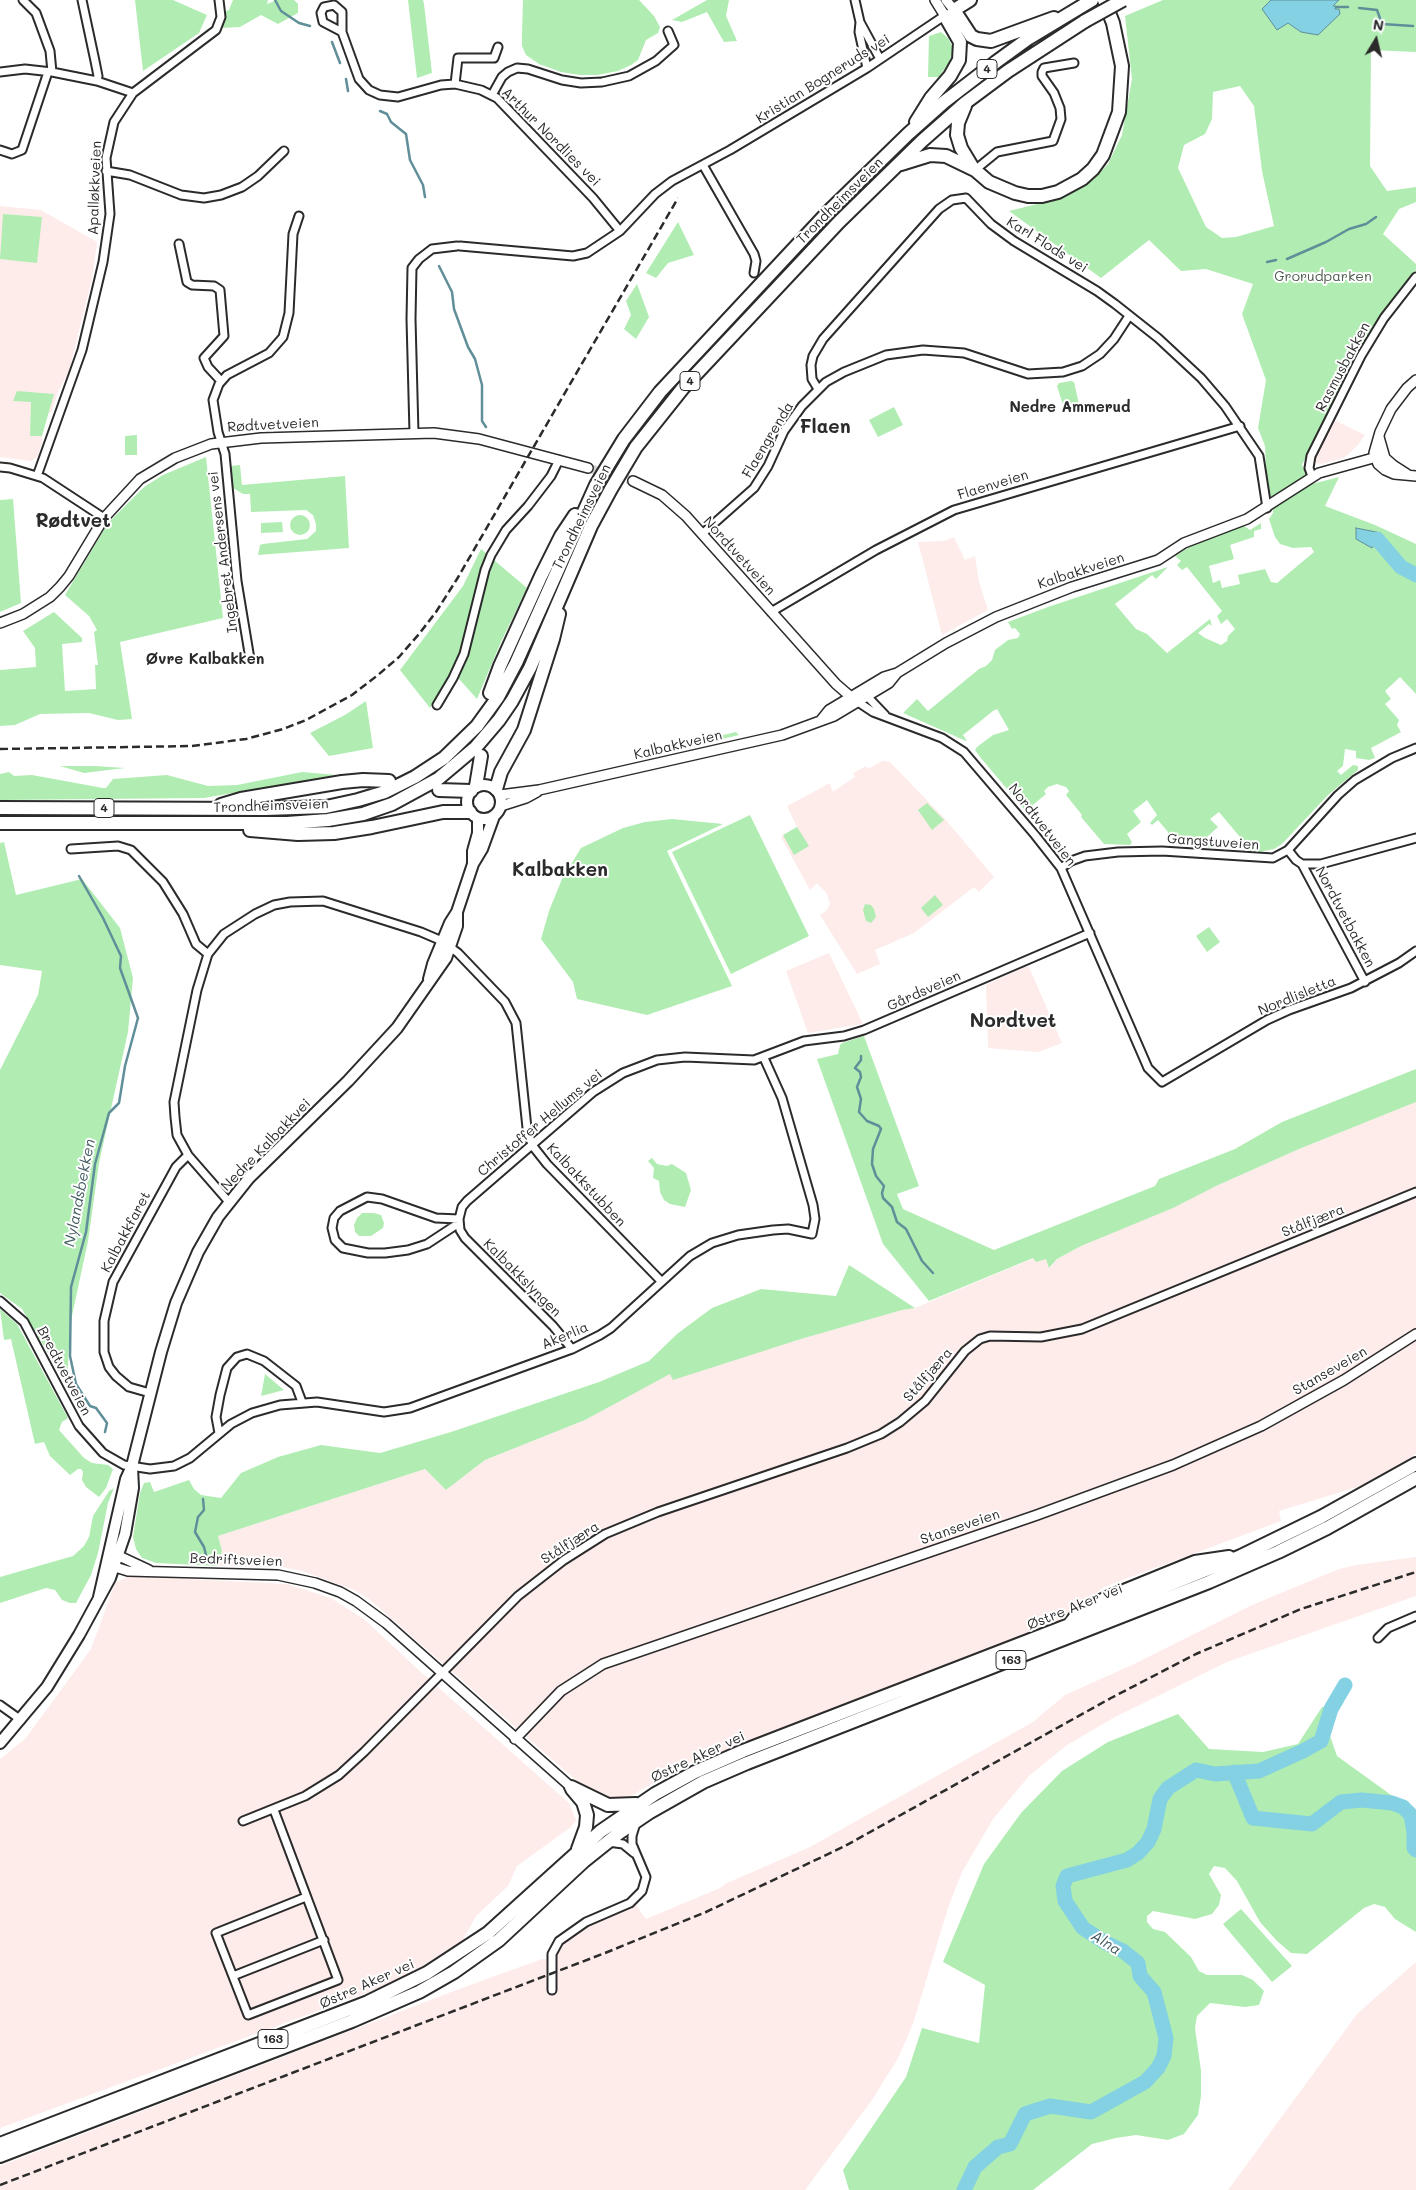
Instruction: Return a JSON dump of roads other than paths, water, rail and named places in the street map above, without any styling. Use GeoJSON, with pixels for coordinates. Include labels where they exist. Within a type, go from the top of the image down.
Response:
{"type":"FeatureCollection","features":[{"type":"Feature","properties":{"kind":"highway"},"geometry":{"type":"LineString","coordinates":[[948,9],[970,0]]}},
{"type":"Feature","properties":{"kind":"highway","name":"Trondheimsveien"},"geometry":{"type":"LineString","coordinates":[[0,808],[286,809],[343,804],[372,796],[400,785],[444,758],[477,726],[506,684],[588,500],[624,439],[660,392],[822,219],[908,134],[944,102],[989,67],[1029,38],[1092,0]]}},
{"type":"Feature","properties":{"kind":"highway"},"geometry":{"type":"LineString","coordinates":[[896,166],[936,154],[952,158],[975,170],[989,182],[1005,190],[1028,196],[1042,196],[1058,192],[1093,169],[1103,155],[1111,138],[1119,112],[1121,90],[1122,66],[1119,45],[1104,0]]}},
{"type":"Feature","properties":{"kind":"highway","name":"Trondheimsveien"},"geometry":{"type":"LineString","coordinates":[[0,823],[287,823],[347,817],[392,804],[438,779],[476,747],[512,701],[530,668],[591,526],[611,489],[636,447],[682,388],[896,166],[966,103],[1022,61],[1085,21],[1123,0]]}},
{"type":"Feature","properties":{"kind":"highway"},"geometry":{"type":"LineString","coordinates":[[948,9],[971,36],[984,41],[998,38],[1076,9]]}},
{"type":"Feature","properties":{"kind":"highway"},"geometry":{"type":"LineString","coordinates":[[908,134],[931,98],[950,76],[959,60],[960,42],[948,9]]}},
{"type":"Feature","properties":{"kind":"highway"},"geometry":{"type":"LineString","coordinates":[[966,103],[958,123],[957,135],[961,148],[975,170]]}},
{"type":"Feature","properties":{"kind":"highway"},"geometry":{"type":"LineString","coordinates":[[490,693],[500,666],[553,550],[574,517],[588,500]]}},
{"type":"Feature","properties":{"kind":"highway"},"geometry":{"type":"LineString","coordinates":[[498,792],[501,772],[524,730],[553,639],[565,586]]}},
{"type":"Feature","properties":{"kind":"highway"},"geometry":{"type":"LineString","coordinates":[[440,790],[474,789],[481,756]]}},
{"type":"Feature","properties":{"kind":"highway"},"geometry":{"type":"LineString","coordinates":[[209,809],[241,799],[342,782],[363,780],[389,781]]}},
{"type":"Feature","properties":{"kind":"highway"},"geometry":{"type":"LineString","coordinates":[[206,823],[277,833],[316,834],[353,831],[443,812],[474,815]]}},
{"type":"Feature","properties":{"kind":"highway","name":"Østre Aker vei"},"geometry":{"type":"LineString","coordinates":[[0,2144],[390,1993],[446,1962],[488,1933],[577,1852],[639,1804],[675,1782],[726,1758],[1070,1625],[1080,1611],[1108,1597],[1195,1562],[1214,1558],[1241,1556],[1321,1517],[1416,1464]]}},
{"type":"Feature","properties":{"kind":"highway","name":"Østre Aker vei"},"geometry":{"type":"LineString","coordinates":[[0,2156],[352,2021],[419,1992],[454,1972],[499,1940],[607,1842],[637,1820],[682,1793],[739,1766],[1094,1628],[1253,1563],[1327,1528],[1416,1478]]}},
{"type":"Feature","properties":{"kind":"highway"},"geometry":{"type":"LineString","coordinates":[[571,1788],[608,1806],[639,1804]]}},
{"type":"Feature","properties":{"kind":"highway"},"geometry":{"type":"LineString","coordinates":[[571,1788],[583,1802],[587,1816],[585,1831],[577,1852]]}},
{"type":"Feature","properties":{"kind":"main road"},"geometry":{"type":"LineString","coordinates":[[487,785],[498,792],[500,806],[494,816],[483,819],[474,815],[467,799],[474,789],[487,785]]}},
{"type":"Feature","properties":{"kind":"main road","name":"Nedre Kalbakkvei"},"geometry":{"type":"LineString","coordinates":[[473,864],[478,833],[474,815]]}},
{"type":"Feature","properties":{"kind":"main road","name":"Nedre Kalbakkvei"},"geometry":{"type":"LineString","coordinates":[[0,1743],[21,1720],[58,1670],[107,1585],[133,1488],[132,1466],[171,1319],[183,1285],[207,1236],[229,1202],[254,1172],[376,1052],[407,1014],[428,982],[441,968],[446,944],[457,926],[457,912],[473,864],[482,849],[494,816]]}},
{"type":"Feature","properties":{"kind":"street"},"geometry":{"type":"LineString","coordinates":[[0,150],[12,154],[22,150],[50,72],[50,51],[36,13],[23,0]]}},
{"type":"Feature","properties":{"kind":"street"},"geometry":{"type":"LineString","coordinates":[[82,0],[95,61],[97,81]]}},
{"type":"Feature","properties":{"kind":"street","name":"Apalløkkveien"},"geometry":{"type":"LineString","coordinates":[[37,476],[82,350],[102,268],[110,214],[106,171],[110,132],[118,113],[133,93],[216,30],[221,17],[219,0]]}},
{"type":"Feature","properties":{"kind":"street"},"geometry":{"type":"LineString","coordinates":[[855,0],[867,68]]}},
{"type":"Feature","properties":{"kind":"street"},"geometry":{"type":"LineString","coordinates":[[935,0],[948,9]]}},
{"type":"Feature","properties":{"kind":"street","name":"Kristian Bogneruds vei"},"geometry":{"type":"LineString","coordinates":[[414,434],[412,268],[418,259],[432,249],[459,246],[579,256],[605,243],[620,231],[664,187],[867,68],[948,9]]}},
{"type":"Feature","properties":{"kind":"street"},"geometry":{"type":"LineString","coordinates":[[860,22],[880,59]]}},
{"type":"Feature","properties":{"kind":"street"},"geometry":{"type":"LineString","coordinates":[[492,95],[502,77],[517,68],[528,69],[562,80],[580,83],[602,82],[629,76],[656,61],[674,45],[668,31]]}},
{"type":"Feature","properties":{"kind":"street","name":"Arthur Nordlies vei"},"geometry":{"type":"LineString","coordinates":[[342,32],[358,79],[369,90],[380,95],[398,97],[440,85],[455,84],[472,87],[492,95],[508,107],[593,198],[620,231]]}},
{"type":"Feature","properties":{"kind":"street"},"geometry":{"type":"LineString","coordinates":[[455,84],[458,58],[494,58],[498,47]]}},
{"type":"Feature","properties":{"kind":"street"},"geometry":{"type":"LineString","coordinates":[[975,170],[997,152],[1053,141],[1061,119],[1060,108],[1054,93],[1042,76],[1042,72],[1044,68],[1074,63]]}},
{"type":"Feature","properties":{"kind":"street"},"geometry":{"type":"LineString","coordinates":[[0,72],[24,69],[50,72],[97,81],[133,93]]}},
{"type":"Feature","properties":{"kind":"street"},"geometry":{"type":"LineString","coordinates":[[106,171],[130,175],[181,195],[204,198],[242,188],[258,176],[284,151]]}},
{"type":"Feature","properties":{"kind":"street"},"geometry":{"type":"LineString","coordinates":[[703,165],[754,254],[756,261],[754,273]]}},
{"type":"Feature","properties":{"kind":"street","name":"Karl Flods vei"},"geometry":{"type":"LineString","coordinates":[[818,389],[812,378],[811,365],[813,356],[823,339],[939,209],[958,198],[969,199],[991,224],[1014,241],[1097,291],[1158,338],[1201,378],[1240,426],[1259,456],[1266,508]]}},
{"type":"Feature","properties":{"kind":"street"},"geometry":{"type":"LineString","coordinates":[[179,244],[186,282],[214,286],[220,290],[224,336],[204,358],[208,367],[221,381],[232,372],[269,353],[283,337],[289,313],[292,234],[299,216]]}},
{"type":"Feature","properties":{"kind":"street","name":"Rasmusbakken"},"geometry":{"type":"LineString","coordinates":[[1312,476],[1310,468],[1311,456],[1361,356],[1381,322],[1416,276]]}},
{"type":"Feature","properties":{"kind":"street","name":"Flaengrenda"},"geometry":{"type":"LineString","coordinates":[[702,534],[754,488],[789,424],[818,389],[835,376],[856,365],[904,351],[964,353],[1028,374],[1064,372],[1082,366],[1100,354],[1114,340],[1129,316]]}},
{"type":"Feature","properties":{"kind":"street"},"geometry":{"type":"LineString","coordinates":[[1413,476],[1389,472],[1378,464],[1379,456],[1374,448],[1391,409],[1416,380]]}},
{"type":"Feature","properties":{"kind":"street","name":"Ingebret Andersens vei"},"geometry":{"type":"LineString","coordinates":[[221,381],[213,400],[216,427],[224,454],[239,598],[250,659]]}},
{"type":"Feature","properties":{"kind":"street","name":"Flaenveien"},"geometry":{"type":"LineString","coordinates":[[772,612],[876,550],[954,510],[1240,426]]}},
{"type":"Feature","properties":{"kind":"street","name":"Rødtvetveien"},"geometry":{"type":"LineString","coordinates":[[0,623],[23,614],[50,597],[60,587],[69,576],[104,518],[130,489],[152,471],[187,452],[221,442],[261,438],[434,434],[479,439],[559,460]]}},
{"type":"Feature","properties":{"kind":"street"},"geometry":{"type":"LineString","coordinates":[[1312,476],[1333,468],[1379,456]]}},
{"type":"Feature","properties":{"kind":"street"},"geometry":{"type":"LineString","coordinates":[[437,705],[453,678],[467,644],[485,570],[506,530],[528,506],[551,476],[559,460],[588,468]]}},
{"type":"Feature","properties":{"kind":"street"},"geometry":{"type":"LineString","coordinates":[[0,467],[37,476],[104,518]]}},
{"type":"Feature","properties":{"kind":"street","name":"Kalbakkveien"},"geometry":{"type":"LineString","coordinates":[[498,792],[539,790],[764,740],[794,731],[821,720],[829,710],[889,683],[897,673],[946,643],[996,616],[1066,589],[1158,560],[1184,543],[1241,522],[1266,508],[1312,476]]}},
{"type":"Feature","properties":{"kind":"street","name":"Nordtvetveien"},"geometry":{"type":"LineString","coordinates":[[633,481],[648,486],[667,499],[702,534],[836,684],[873,712],[942,738],[964,752],[987,776],[1061,868],[1148,1068],[1162,1082]]}},
{"type":"Feature","properties":{"kind":"street","name":"Nordtvetveien"},"geometry":{"type":"LineString","coordinates":[[864,693],[885,716]]}},
{"type":"Feature","properties":{"kind":"street","name":"Gangstuveien"},"geometry":{"type":"LineString","coordinates":[[1061,868],[1071,861],[1100,853],[1162,851],[1273,858],[1288,850],[1345,787],[1392,758],[1416,748]]}},
{"type":"Feature","properties":{"kind":"street","name":"Kalbakkveien"},"geometry":{"type":"LineString","coordinates":[[500,806],[526,798],[539,790]]}},
{"type":"Feature","properties":{"kind":"street"},"geometry":{"type":"LineString","coordinates":[[1302,864],[1321,864],[1336,861],[1416,838]]}},
{"type":"Feature","properties":{"kind":"street"},"geometry":{"type":"LineString","coordinates":[[71,849],[118,846],[131,850],[169,890],[183,914],[196,944],[208,954]]}},
{"type":"Feature","properties":{"kind":"street","name":"Nordtvetbakken"},"geometry":{"type":"LineString","coordinates":[[1288,850],[1302,864],[1365,982]]}},
{"type":"Feature","properties":{"kind":"street"},"geometry":{"type":"LineString","coordinates":[[229,1202],[188,1155],[177,1135],[174,1102],[197,990],[208,954],[224,934],[255,914],[274,905],[307,900],[323,900],[446,944]]}},
{"type":"Feature","properties":{"kind":"street","name":"Gårdsveien"},"geometry":{"type":"LineString","coordinates":[[764,1058],[804,1041],[844,1036],[873,1027],[1090,933]]}},
{"type":"Feature","properties":{"kind":"street","name":"Kalbakkstubben"},"geometry":{"type":"LineString","coordinates":[[446,944],[493,990],[514,1018],[527,1128],[532,1144],[547,1164],[661,1281]]}},
{"type":"Feature","properties":{"kind":"street","name":"Nordlisletta"},"geometry":{"type":"LineString","coordinates":[[1162,1082],[1267,1020],[1365,982],[1416,951]]}},
{"type":"Feature","properties":{"kind":"street","name":"Christoffer Hellums vei"},"geometry":{"type":"LineString","coordinates":[[459,1221],[462,1207],[467,1201],[605,1083],[644,1063],[685,1057],[748,1060],[764,1058]]}},
{"type":"Feature","properties":{"kind":"street","name":"Akerlia"},"geometry":{"type":"LineString","coordinates":[[132,1466],[159,1469],[174,1466],[190,1458],[219,1433],[241,1418],[280,1405],[302,1402],[333,1404],[384,1412],[402,1410],[572,1349],[611,1328],[661,1281],[695,1253],[712,1243],[729,1237],[782,1229],[812,1234],[815,1219],[813,1205],[782,1098],[764,1058]]}},
{"type":"Feature","properties":{"kind":"street","name":"Kalbakkfaret"},"geometry":{"type":"LineString","coordinates":[[150,1393],[129,1386],[116,1376],[109,1367],[104,1340],[106,1308],[113,1282],[135,1240],[176,1167],[188,1155]]}},
{"type":"Feature","properties":{"kind":"street","name":"Stålfjæra"},"geometry":{"type":"LineString","coordinates":[[441,1673],[518,1596],[576,1551],[631,1522],[847,1448],[881,1434],[900,1422],[925,1401],[965,1352],[980,1339],[990,1336],[1041,1337],[1082,1329],[1416,1192]]}},
{"type":"Feature","properties":{"kind":"street"},"geometry":{"type":"LineString","coordinates":[[367,1197],[382,1199],[436,1218],[459,1221],[427,1244],[408,1250],[385,1253],[368,1253],[344,1248],[335,1240],[332,1228],[334,1218],[340,1210],[367,1197]]}},
{"type":"Feature","properties":{"kind":"street","name":"Kalbakkslyngen"},"geometry":{"type":"LineString","coordinates":[[459,1221],[462,1233],[469,1242],[553,1326],[572,1349]]}},
{"type":"Feature","properties":{"kind":"street","name":"Bredtvetveien"},"geometry":{"type":"LineString","coordinates":[[0,1301],[24,1322],[78,1426],[103,1453],[118,1462],[132,1466]]}},
{"type":"Feature","properties":{"kind":"street","name":"Stanseveien"},"geometry":{"type":"LineString","coordinates":[[515,1739],[561,1691],[603,1664],[1037,1515],[1173,1465],[1261,1426],[1344,1380],[1416,1334]]}},
{"type":"Feature","properties":{"kind":"street"},"geometry":{"type":"LineString","coordinates":[[219,1433],[216,1417],[221,1388],[228,1365],[237,1357],[248,1354],[264,1361],[296,1386],[302,1402]]}},
{"type":"Feature","properties":{"kind":"street","name":"Bedriftsveien"},"geometry":{"type":"LineString","coordinates":[[114,1561],[128,1571],[149,1570],[278,1575],[328,1587],[356,1601],[374,1614],[571,1788]]}},
{"type":"Feature","properties":{"kind":"street"},"geometry":{"type":"LineString","coordinates":[[1378,1638],[1394,1624],[1416,1616]]}},
{"type":"Feature","properties":{"kind":"street"},"geometry":{"type":"LineString","coordinates":[[243,1822],[311,1793],[350,1766],[441,1673]]}},
{"type":"Feature","properties":{"kind":"street"},"geometry":{"type":"LineString","coordinates":[[0,1705],[21,1720]]}},
{"type":"Feature","properties":{"kind":"street"},"geometry":{"type":"LineString","coordinates":[[274,1810],[338,1980],[248,2014],[216,1933],[306,1897]]}},
{"type":"Feature","properties":{"kind":"street"},"geometry":{"type":"LineString","coordinates":[[552,1990],[552,1954],[559,1941],[586,1922],[630,1903],[642,1891],[646,1877],[635,1853],[632,1836],[637,1820]]}},
{"type":"Feature","properties":{"kind":"street"},"geometry":{"type":"LineString","coordinates":[[607,1842],[623,1844],[635,1853]]}},
{"type":"Feature","properties":{"kind":"street"},"geometry":{"type":"LineString","coordinates":[[233,1976],[324,1940]]}},
{"type":"Feature","properties":{"kind":"water"},"geometry":{"type":"Polygon","coordinates":[[[1271,0],[1339,0],[1333,6],[1336,6],[1335,9],[1339,9],[1340,14],[1318,35],[1301,32],[1288,23],[1277,30],[1262,9],[1271,0]]]}},
{"type":"Feature","properties":{"kind":"water"},"geometry":{"type":"Polygon","coordinates":[[[1356,528],[1381,533],[1372,548],[1356,539],[1356,528]]]}},
{"type":"Feature","properties":{"kind":"waterway"},"geometry":{"type":"LineString","coordinates":[[275,0],[281,11],[299,23],[310,26]]}},
{"type":"Feature","properties":{"kind":"waterway"},"geometry":{"type":"LineString","coordinates":[[1336,7],[1348,7]]}},
{"type":"Feature","properties":{"kind":"waterway"},"geometry":{"type":"LineString","coordinates":[[1359,8],[1377,10],[1382,24],[1413,26]]}},
{"type":"Feature","properties":{"kind":"waterway"},"geometry":{"type":"LineString","coordinates":[[332,42],[340,63]]}},
{"type":"Feature","properties":{"kind":"waterway"},"geometry":{"type":"LineString","coordinates":[[346,79],[348,91]]}},
{"type":"Feature","properties":{"kind":"waterway"},"geometry":{"type":"LineString","coordinates":[[380,111],[387,114],[391,122],[406,134],[410,160],[423,185],[425,197]]}},
{"type":"Feature","properties":{"kind":"waterway"},"geometry":{"type":"LineString","coordinates":[[1287,259],[1326,242],[1349,229],[1366,224],[1376,217]]}},
{"type":"Feature","properties":{"kind":"waterway"},"geometry":{"type":"LineString","coordinates":[[1267,262],[1276,260]]}},
{"type":"Feature","properties":{"kind":"waterway"},"geometry":{"type":"LineString","coordinates":[[439,266],[452,292],[454,309],[468,347],[475,359],[482,385],[482,421],[486,427]]}},
{"type":"Feature","properties":{"kind":"waterway","name":"Alna"},"geometry":{"type":"LineString","coordinates":[[1377,539],[1401,567],[1416,575]]}},
{"type":"Feature","properties":{"kind":"waterway","name":"Nylandsbekken"},"geometry":{"type":"LineString","coordinates":[[79,876],[103,918],[121,956],[120,968],[138,1018],[125,1066],[119,1103],[109,1113],[95,1164],[86,1232],[71,1287],[70,1356],[76,1384],[90,1406],[96,1408],[107,1423],[105,1432]]}},
{"type":"Feature","properties":{"kind":"waterway"},"geometry":{"type":"LineString","coordinates":[[861,1056],[861,1060],[855,1068],[860,1072],[861,1077],[857,1087],[861,1099],[859,1112],[867,1121],[879,1126],[881,1129],[873,1149],[872,1164],[876,1176],[884,1186],[883,1198],[892,1207],[897,1222],[906,1229],[922,1261],[933,1273]]}},
{"type":"Feature","properties":{"kind":"waterway","name":"Nylandsbekken"},"geometry":{"type":"LineString","coordinates":[[203,1499],[204,1510],[198,1517],[195,1532],[204,1547],[208,1563]]}},
{"type":"Feature","properties":{"kind":"waterway","name":"Alna"},"geometry":{"type":"LineString","coordinates":[[964,2190],[975,2167],[998,2147],[1010,2144],[1025,2114],[1050,2106],[1091,2112],[1145,2082],[1158,2068],[1164,2056],[1166,2038],[1154,1992],[1140,1976],[1138,1963],[1123,1951],[1106,1943],[1083,1928],[1065,1901],[1063,1886],[1067,1876],[1127,1860],[1138,1853],[1148,1842],[1154,1829],[1160,1799],[1168,1788],[1196,1770],[1215,1774],[1259,1771],[1321,1741],[1331,1709],[1345,1685]]}},
{"type":"Feature","properties":{"kind":"waterway"},"geometry":{"type":"LineString","coordinates":[[1234,1772],[1253,1818],[1312,1824],[1341,1802],[1362,1800],[1392,1803],[1403,1807],[1411,1815],[1414,1848],[1416,1850]]}},
{"type":"Feature","properties":{"kind":"tunnel"},"geometry":{"type":"LineString","coordinates":[[588,468],[633,481]]}},
{"type":"Feature","properties":{"kind":"railway"},"geometry":{"type":"LineString","coordinates":[[0,749],[192,746],[246,739],[283,729],[306,720],[352,695],[378,675],[399,657],[419,634],[457,579],[678,198]]}},
{"type":"Feature","properties":{"kind":"railway"},"geometry":{"type":"LineString","coordinates":[[0,2185],[605,1953],[706,1912],[845,1846],[1111,1698],[1196,1654],[1301,1609],[1416,1572]]}},
{"type":"Feature","properties":{"kind":"district","name":"Nedre Ammerud"},"geometry":{"type":"Point","coordinates":[1070,407]}},
{"type":"Feature","properties":{"kind":"district","name":"Flaen"},"geometry":{"type":"Point","coordinates":[825,427]}},
{"type":"Feature","properties":{"kind":"district","name":"Rødtvet"},"geometry":{"type":"Point","coordinates":[73,521]}},
{"type":"Feature","properties":{"kind":"district","name":"Øvre Kalbakken"},"geometry":{"type":"Point","coordinates":[205,659]}},
{"type":"Feature","properties":{"kind":"district","name":"Kalbakken"},"geometry":{"type":"Point","coordinates":[560,870]}},
{"type":"Feature","properties":{"kind":"district","name":"Nordtvet"},"geometry":{"type":"Point","coordinates":[1013,1021]}},
{"type":"Feature","properties":{"kind":"park label","name":"Grorudparken"},"geometry":{"type":"Point","coordinates":[1323,277]}}]}
